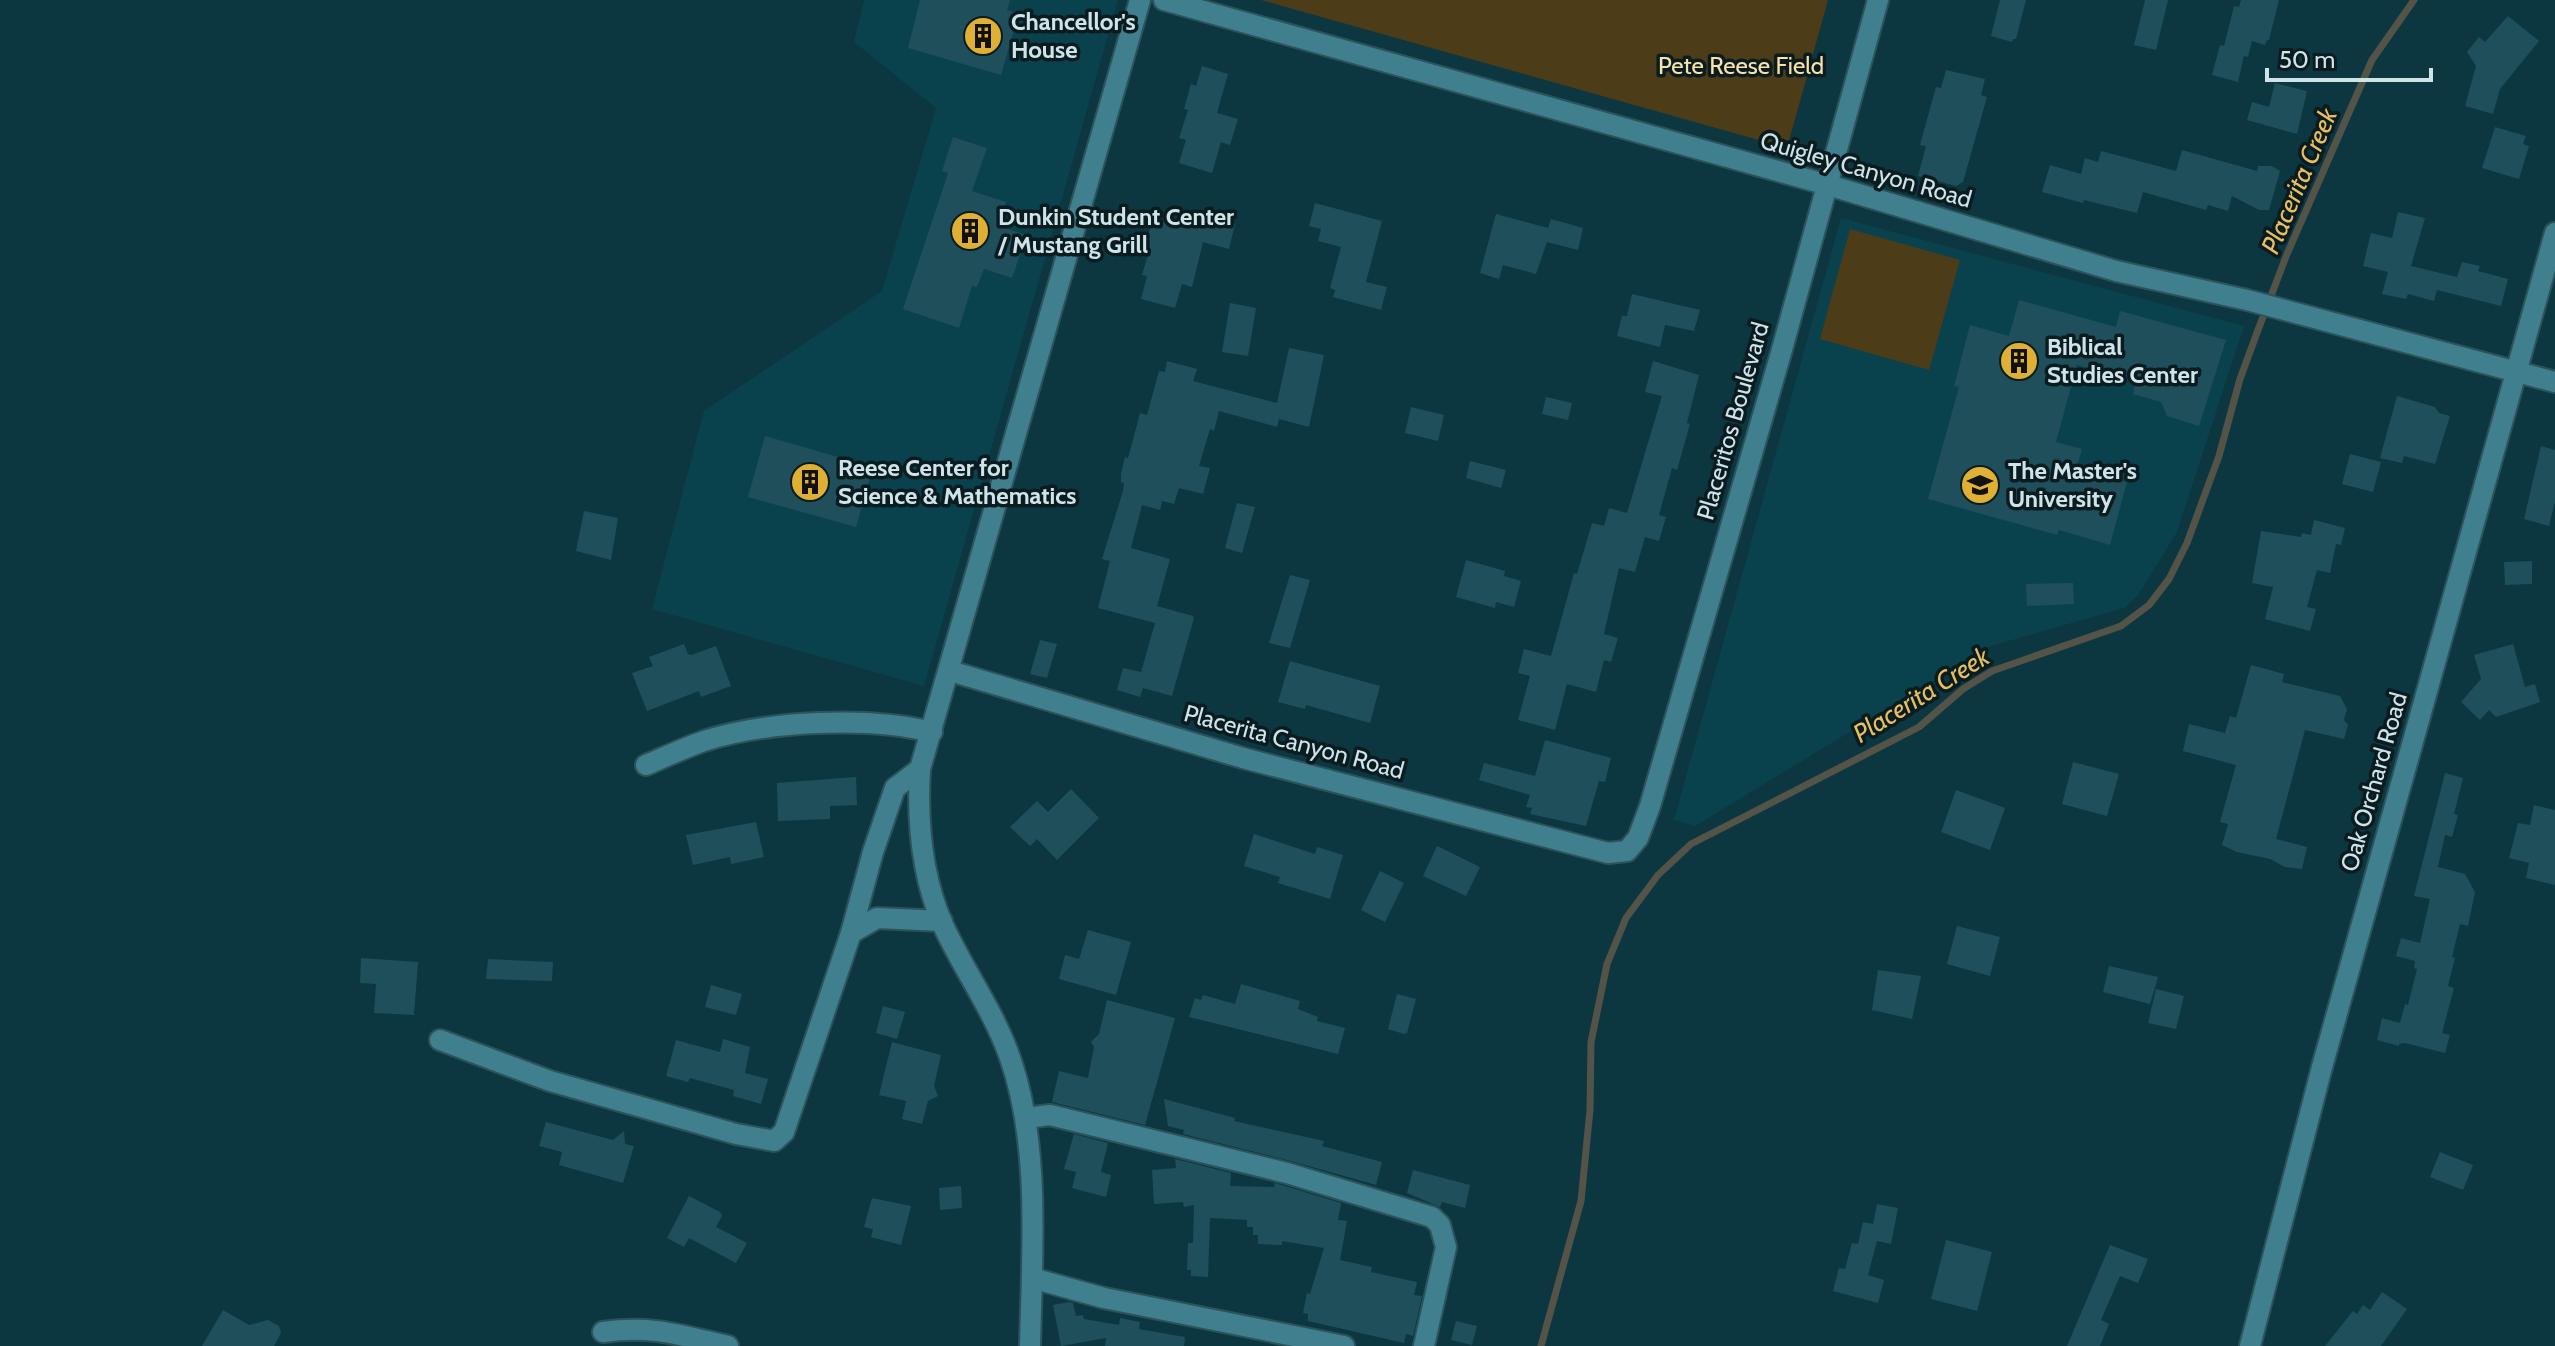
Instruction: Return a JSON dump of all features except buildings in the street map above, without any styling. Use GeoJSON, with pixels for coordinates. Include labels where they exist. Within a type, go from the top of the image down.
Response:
{"type":"FeatureCollection","features":[{"type":"Feature","properties":{"kind":"street"},"geometry":{"type":"LineString","coordinates":[[1030,1346],[1032,1278],[1026,1118],[1009,1055],[942,921],[921,835],[918,808],[920,769],[1140,0]]}},
{"type":"Feature","properties":{"kind":"street","name":"Quigley Canyon Road"},"geometry":{"type":"LineString","coordinates":[[1164,0],[1828,185],[2116,271],[2247,300],[2555,382]]}},
{"type":"Feature","properties":{"kind":"street","name":"Placeritos Boulevard"},"geometry":{"type":"LineString","coordinates":[[1627,851],[1638,838],[1650,806],[1878,0]]}},
{"type":"Feature","properties":{"kind":"street","name":"Oak Orchard Road"},"geometry":{"type":"LineString","coordinates":[[2250,1346],[2322,1067],[2555,233]]}},
{"type":"Feature","properties":{"kind":"street","name":"Placerita Canyon Road"},"geometry":{"type":"LineString","coordinates":[[950,671],[1243,758],[1608,853],[1627,851]]}},
{"type":"Feature","properties":{"kind":"street"},"geometry":{"type":"LineString","coordinates":[[646,765],[704,741],[764,727],[826,723],[915,728],[932,732]]}},
{"type":"Feature","properties":{"kind":"street"},"geometry":{"type":"LineString","coordinates":[[440,1040],[550,1081],[736,1134],[774,1141],[784,1132],[851,933],[873,852],[895,788],[920,769]]}},
{"type":"Feature","properties":{"kind":"street"},"geometry":{"type":"LineString","coordinates":[[851,933],[877,918],[942,921]]}},
{"type":"Feature","properties":{"kind":"street"},"geometry":{"type":"LineString","coordinates":[[1026,1118],[1061,1117],[1287,1173],[1432,1217],[1445,1235],[1446,1247],[1424,1346]]}},
{"type":"Feature","properties":{"kind":"street"},"geometry":{"type":"LineString","coordinates":[[1032,1278],[1104,1298],[1330,1345]]}},
{"type":"Feature","properties":{"kind":"street"},"geometry":{"type":"LineString","coordinates":[[603,1332],[629,1328],[652,1329],[720,1344]]}},
{"type":"Feature","properties":{"kind":"shaded area"},"geometry":{"type":"Polygon","coordinates":[[[864,0],[1118,0],[924,686],[652,609],[704,411],[882,291],[936,108],[854,42],[864,0]]]}},
{"type":"Feature","properties":{"kind":"shaded area","name":"The Master's University"},"geometry":{"type":"Polygon","coordinates":[[[1841,218],[2244,326],[2177,532],[2138,595],[2124,608],[1991,646],[1695,826],[1674,820],[1841,218]]]}},
{"type":"Feature","properties":{"kind":"green space","name":"Pete Reese Field"},"geometry":{"type":"Polygon","coordinates":[[[1261,0],[1828,0],[1787,148],[1261,0]]]}},
{"type":"Feature","properties":{"kind":"green space"},"geometry":{"type":"Polygon","coordinates":[[[1850,229],[1960,260],[1929,370],[1820,339],[1850,229]]]}},
{"type":"Feature","properties":{"kind":"waterway","name":"Placerita Creek"},"geometry":{"type":"LineString","coordinates":[[1541,1346],[1581,1201],[1590,1110],[1591,1042],[1607,964],[1626,918],[1658,875],[1691,844],[1919,727],[1963,689],[1992,671],[2121,626],[2149,605],[2169,579],[2187,543],[2219,456],[2240,379],[2287,254],[2372,60],[2414,0]]}},
{"type":"Feature","properties":{"kind":"place","name":"Chancellor's House"},"geometry":{"type":"Point","coordinates":[983,36]}},
{"type":"Feature","properties":{"kind":"place","name":"Dunkin Student Center / Mustang Grill"},"geometry":{"type":"Point","coordinates":[970,231]}},
{"type":"Feature","properties":{"kind":"place","name":"Biblical Studies Center"},"geometry":{"type":"Point","coordinates":[2019,361]}},
{"type":"Feature","properties":{"kind":"place","name":"Reese Center for Science & Mathematics"},"geometry":{"type":"Point","coordinates":[810,482]}},
{"type":"Feature","properties":{"kind":"place","name":"The Master's University"},"geometry":{"type":"Point","coordinates":[1980,485]}}]}
